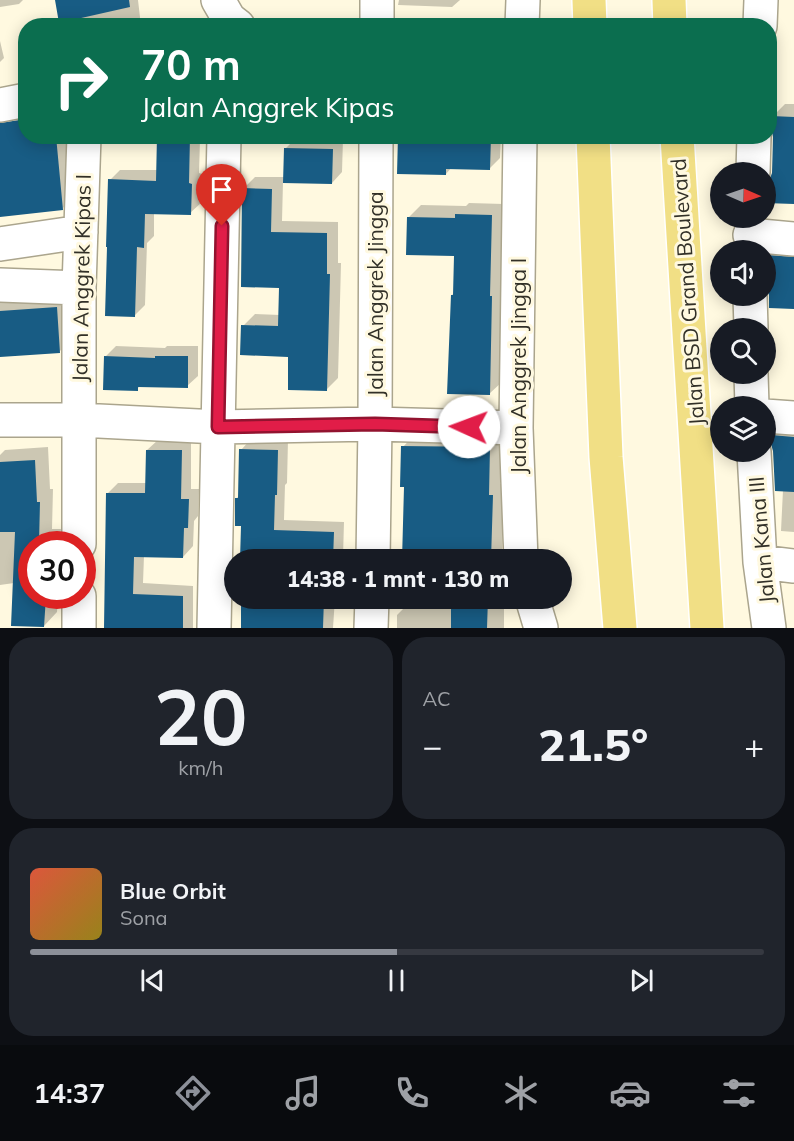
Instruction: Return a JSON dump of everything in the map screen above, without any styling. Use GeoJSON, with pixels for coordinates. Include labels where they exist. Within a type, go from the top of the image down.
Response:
{"type":"FeatureCollection","features":[{"type":"Feature","properties":{"kind":"main road"},"geometry":{"type":"LineString","coordinates":[[589,0],[590,18]]}},
{"type":"Feature","properties":{"kind":"main road"},"geometry":{"type":"LineString","coordinates":[[669,0],[670,18]]}},
{"type":"Feature","properties":{"kind":"main road"},"geometry":{"type":"LineString","coordinates":[[593,144],[606,457],[620,628]]}},
{"type":"Feature","properties":{"kind":"main road","name":"Jalan BSD Grand Boulevard"},"geometry":{"type":"LineString","coordinates":[[677,144],[707,628]]}},
{"type":"Feature","properties":{"kind":"street"},"geometry":{"type":"LineString","coordinates":[[218,0],[228,18]]}},
{"type":"Feature","properties":{"kind":"street"},"geometry":{"type":"LineString","coordinates":[[377,0],[377,18]]}},
{"type":"Feature","properties":{"kind":"street"},"geometry":{"type":"LineString","coordinates":[[522,18],[523,0]]}},
{"type":"Feature","properties":{"kind":"street"},"geometry":{"type":"LineString","coordinates":[[760,18],[761,0]]}},
{"type":"Feature","properties":{"kind":"street"},"geometry":{"type":"LineString","coordinates":[[0,105],[18,102]]}},
{"type":"Feature","properties":{"kind":"street","name":"Jalan Anggrek Kipas I"},"geometry":{"type":"LineString","coordinates":[[79,531],[79,288],[84,144]]}},
{"type":"Feature","properties":{"kind":"street"},"geometry":{"type":"LineString","coordinates":[[214,628],[224,144]]}},
{"type":"Feature","properties":{"kind":"street","name":"Jalan Anggrek Jingga"},"geometry":{"type":"LineString","coordinates":[[373,549],[376,144]]}},
{"type":"Feature","properties":{"kind":"street","name":"Jalan Anggrek Jingga I"},"geometry":{"type":"LineString","coordinates":[[520,144],[516,428],[521,549]]}},
{"type":"Feature","properties":{"kind":"street"},"geometry":{"type":"LineString","coordinates":[[753,162],[754,144]]}},
{"type":"Feature","properties":{"kind":"street"},"geometry":{"type":"LineString","coordinates":[[0,244],[81,231]]}},
{"type":"Feature","properties":{"kind":"street"},"geometry":{"type":"LineString","coordinates":[[750,234],[794,238]]}},
{"type":"Feature","properties":{"kind":"street"},"geometry":{"type":"LineString","coordinates":[[0,285],[79,288]]}},
{"type":"Feature","properties":{"kind":"street"},"geometry":{"type":"LineString","coordinates":[[776,417],[794,418]]}},
{"type":"Feature","properties":{"kind":"street"},"geometry":{"type":"LineString","coordinates":[[0,420],[79,420],[218,427],[375,424],[516,428]]}},
{"type":"Feature","properties":{"kind":"street","name":"Jalan Kana III"},"geometry":{"type":"LineString","coordinates":[[755,462],[760,562],[768,628]]}},
{"type":"Feature","properties":{"kind":"street"},"geometry":{"type":"LineString","coordinates":[[760,562],[794,566]]}},
{"type":"Feature","properties":{"kind":"street"},"geometry":{"type":"LineString","coordinates":[[79,609],[79,628]]}},
{"type":"Feature","properties":{"kind":"street"},"geometry":{"type":"LineString","coordinates":[[371,628],[372,609]]}},
{"type":"Feature","properties":{"kind":"street"},"geometry":{"type":"LineString","coordinates":[[520,609],[520,628]]}},
{"type":"Feature","properties":{"kind":"street"},"geometry":{"type":"LineString","coordinates":[[535,609],[541,628]]}},
{"type":"Feature","properties":{"kind":"building"},"geometry":{"type":"Polygon","coordinates":[[[55,0],[129,0],[130,7],[81,18],[58,18],[55,0]]]}},
{"type":"Feature","properties":{"kind":"building"},"geometry":{"type":"Polygon","coordinates":[[[777,116],[794,117],[794,204],[776,203],[776,162],[772,162],[773,144],[777,144],[777,116]]]}},
{"type":"Feature","properties":{"kind":"building"},"geometry":{"type":"Polygon","coordinates":[[[18,120],[18,144],[57,144],[63,210],[0,217],[0,123],[18,120]]]}},
{"type":"Feature","properties":{"kind":"building"},"geometry":{"type":"Polygon","coordinates":[[[157,144],[190,144],[191,215],[145,214],[144,248],[137,247],[135,317],[105,316],[108,179],[156,181],[157,144]]]}},
{"type":"Feature","properties":{"kind":"building"},"geometry":{"type":"Polygon","coordinates":[[[398,144],[491,144],[490,170],[446,169],[446,175],[397,174],[398,144]]]}},
{"type":"Feature","properties":{"kind":"building"},"geometry":{"type":"Polygon","coordinates":[[[284,148],[333,149],[332,184],[283,183],[284,148]]]}},
{"type":"Feature","properties":{"kind":"building"},"geometry":{"type":"Polygon","coordinates":[[[242,188],[272,189],[271,232],[327,233],[327,274],[330,274],[327,391],[288,390],[288,357],[240,355],[241,325],[278,326],[279,288],[241,287],[242,188]]]}},
{"type":"Feature","properties":{"kind":"building"},"geometry":{"type":"Polygon","coordinates":[[[455,214],[492,215],[490,395],[447,394],[454,256],[406,255],[407,217],[455,218],[455,214]]]}},
{"type":"Feature","properties":{"kind":"building"},"geometry":{"type":"Polygon","coordinates":[[[776,256],[794,257],[794,309],[769,308],[769,306],[776,306],[776,256]]]}},
{"type":"Feature","properties":{"kind":"building"},"geometry":{"type":"Polygon","coordinates":[[[57,307],[60,353],[0,357],[0,311],[57,307]]]}},
{"type":"Feature","properties":{"kind":"building"},"geometry":{"type":"Polygon","coordinates":[[[104,356],[155,358],[155,356],[188,356],[188,388],[138,387],[138,391],[103,390],[104,356]]]}},
{"type":"Feature","properties":{"kind":"building"},"geometry":{"type":"Polygon","coordinates":[[[776,435],[794,437],[794,492],[775,491],[774,462],[776,462],[776,435]]]}},
{"type":"Feature","properties":{"kind":"building"},"geometry":{"type":"Polygon","coordinates":[[[401,446],[490,447],[489,495],[493,495],[491,549],[402,549],[404,487],[400,487],[401,446]]]}},
{"type":"Feature","properties":{"kind":"building"},"geometry":{"type":"Polygon","coordinates":[[[239,449],[278,450],[274,530],[334,532],[333,549],[240,549],[241,526],[235,526],[235,498],[238,498],[239,449]]]}},
{"type":"Feature","properties":{"kind":"building"},"geometry":{"type":"Polygon","coordinates":[[[146,450],[182,450],[181,499],[189,499],[188,528],[184,528],[183,558],[134,557],[133,594],[183,596],[183,628],[104,628],[106,493],[145,493],[146,450]]]}},
{"type":"Feature","properties":{"kind":"building"},"geometry":{"type":"Polygon","coordinates":[[[35,460],[37,502],[40,502],[39,531],[18,531],[18,609],[45,609],[44,627],[11,626],[15,532],[0,532],[0,462],[35,460]]]}},
{"type":"Feature","properties":{"kind":"building"},"geometry":{"type":"Polygon","coordinates":[[[241,609],[324,609],[323,628],[241,628],[241,609]]]}},
{"type":"Feature","properties":{"kind":"building"},"geometry":{"type":"Polygon","coordinates":[[[451,609],[488,609],[487,628],[451,628],[451,609]]]}},
{"type":"Feature","properties":{"kind":"route"},"geometry":{"type":"LineString","coordinates":[[222,226],[218,427],[375,424],[469,427]]}}]}
